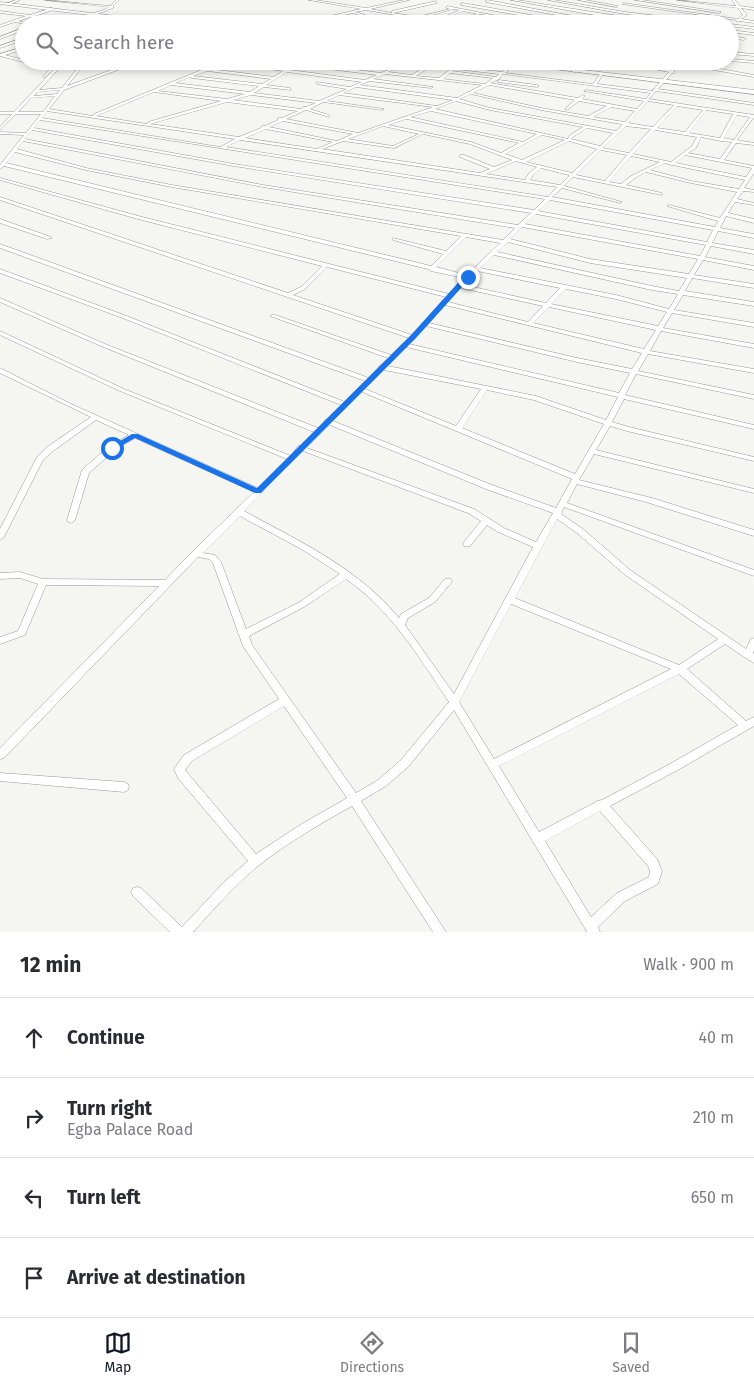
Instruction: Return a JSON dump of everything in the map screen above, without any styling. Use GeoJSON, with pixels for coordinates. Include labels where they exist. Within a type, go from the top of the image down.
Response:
{"type":"FeatureCollection","features":[{"type":"Feature","properties":{"kind":"main road"},"geometry":{"type":"LineString","coordinates":[[0,3],[100,15]]}},
{"type":"Feature","properties":{"kind":"main road"},"geometry":{"type":"LineString","coordinates":[[565,70],[754,92]]}},
{"type":"Feature","properties":{"kind":"street"},"geometry":{"type":"LineString","coordinates":[[0,11],[9,4],[19,0]]}},
{"type":"Feature","properties":{"kind":"street"},"geometry":{"type":"LineString","coordinates":[[46,0],[112,6]]}},
{"type":"Feature","properties":{"kind":"street"},"geometry":{"type":"LineString","coordinates":[[113,0],[118,0]]}},
{"type":"Feature","properties":{"kind":"street"},"geometry":{"type":"LineString","coordinates":[[95,14],[112,6],[118,0]]}},
{"type":"Feature","properties":{"kind":"street"},"geometry":{"type":"LineString","coordinates":[[310,0],[401,15]]}},
{"type":"Feature","properties":{"kind":"street"},"geometry":{"type":"LineString","coordinates":[[332,3],[339,0]]}},
{"type":"Feature","properties":{"kind":"street"},"geometry":{"type":"LineString","coordinates":[[339,15],[408,0]]}},
{"type":"Feature","properties":{"kind":"street"},"geometry":{"type":"LineString","coordinates":[[487,0],[561,15]]}},
{"type":"Feature","properties":{"kind":"street"},"geometry":{"type":"LineString","coordinates":[[512,0],[600,15],[632,0]]}},
{"type":"Feature","properties":{"kind":"street"},"geometry":{"type":"LineString","coordinates":[[550,0],[609,11],[644,15]]}},
{"type":"Feature","properties":{"kind":"street"},"geometry":{"type":"LineString","coordinates":[[535,15],[578,0],[617,6]]}},
{"type":"Feature","properties":{"kind":"street"},"geometry":{"type":"LineString","coordinates":[[617,0],[625,3],[700,15]]}},
{"type":"Feature","properties":{"kind":"street"},"geometry":{"type":"LineString","coordinates":[[636,0],[719,11],[714,15]]}},
{"type":"Feature","properties":{"kind":"street"},"geometry":{"type":"LineString","coordinates":[[678,0],[754,9]]}},
{"type":"Feature","properties":{"kind":"street"},"geometry":{"type":"LineString","coordinates":[[706,1],[754,4]]}},
{"type":"Feature","properties":{"kind":"street"},"geometry":{"type":"LineString","coordinates":[[389,13],[436,2]]}},
{"type":"Feature","properties":{"kind":"street"},"geometry":{"type":"LineString","coordinates":[[734,2],[741,8],[742,18]]}},
{"type":"Feature","properties":{"kind":"street"},"geometry":{"type":"LineString","coordinates":[[462,4],[526,15]]}},
{"type":"Feature","properties":{"kind":"street"},"geometry":{"type":"LineString","coordinates":[[447,7],[487,15]]}},
{"type":"Feature","properties":{"kind":"street"},"geometry":{"type":"LineString","coordinates":[[428,15],[453,8]]}},
{"type":"Feature","properties":{"kind":"street"},"geometry":{"type":"LineString","coordinates":[[35,15],[52,9]]}},
{"type":"Feature","properties":{"kind":"street"},"geometry":{"type":"LineString","coordinates":[[452,15],[464,10]]}},
{"type":"Feature","properties":{"kind":"street"},"geometry":{"type":"LineString","coordinates":[[0,11],[26,15]]}},
{"type":"Feature","properties":{"kind":"street"},"geometry":{"type":"LineString","coordinates":[[352,12],[361,15]]}},
{"type":"Feature","properties":{"kind":"street"},"geometry":{"type":"LineString","coordinates":[[739,18],[754,17]]}},
{"type":"Feature","properties":{"kind":"street"},"geometry":{"type":"LineString","coordinates":[[739,20],[742,18],[754,22]]}},
{"type":"Feature","properties":{"kind":"street"},"geometry":{"type":"LineString","coordinates":[[0,26],[15,22]]}},
{"type":"Feature","properties":{"kind":"street"},"geometry":{"type":"LineString","coordinates":[[739,26],[754,28]]}},
{"type":"Feature","properties":{"kind":"street"},"geometry":{"type":"LineString","coordinates":[[0,38],[15,32]]}},
{"type":"Feature","properties":{"kind":"street"},"geometry":{"type":"LineString","coordinates":[[739,32],[754,34]]}},
{"type":"Feature","properties":{"kind":"street"},"geometry":{"type":"LineString","coordinates":[[8,35],[15,36]]}},
{"type":"Feature","properties":{"kind":"street"},"geometry":{"type":"LineString","coordinates":[[739,38],[744,39]]}},
{"type":"Feature","properties":{"kind":"street"},"geometry":{"type":"LineString","coordinates":[[0,47],[15,41]]}},
{"type":"Feature","properties":{"kind":"street"},"geometry":{"type":"LineString","coordinates":[[1,55],[15,51]]}},
{"type":"Feature","properties":{"kind":"street"},"geometry":{"type":"LineString","coordinates":[[739,54],[754,55]]}},
{"type":"Feature","properties":{"kind":"street"},"geometry":{"type":"LineString","coordinates":[[1,55],[15,59]]}},
{"type":"Feature","properties":{"kind":"street"},"geometry":{"type":"LineString","coordinates":[[739,61],[754,63]]}},
{"type":"Feature","properties":{"kind":"street"},"geometry":{"type":"LineString","coordinates":[[742,74],[754,63]]}},
{"type":"Feature","properties":{"kind":"street"},"geometry":{"type":"LineString","coordinates":[[44,77],[49,70]]}},
{"type":"Feature","properties":{"kind":"street"},"geometry":{"type":"LineString","coordinates":[[0,129],[57,70]]}},
{"type":"Feature","properties":{"kind":"street"},"geometry":{"type":"LineString","coordinates":[[78,70],[2,166],[468,277]]}},
{"type":"Feature","properties":{"kind":"street"},"geometry":{"type":"LineString","coordinates":[[38,91],[63,89],[115,70]]}},
{"type":"Feature","properties":{"kind":"street"},"geometry":{"type":"LineString","coordinates":[[94,115],[206,70],[276,78]]}},
{"type":"Feature","properties":{"kind":"street"},"geometry":{"type":"LineString","coordinates":[[279,70],[430,87]]}},
{"type":"Feature","properties":{"kind":"street"},"geometry":{"type":"LineString","coordinates":[[349,70],[488,84],[638,110]]}},
{"type":"Feature","properties":{"kind":"street"},"geometry":{"type":"LineString","coordinates":[[221,148],[263,126],[321,102],[389,70]]}},
{"type":"Feature","properties":{"kind":"street"},"geometry":{"type":"LineString","coordinates":[[414,75],[423,70]]}},
{"type":"Feature","properties":{"kind":"street"},"geometry":{"type":"LineString","coordinates":[[420,95],[451,70]]}},
{"type":"Feature","properties":{"kind":"street"},"geometry":{"type":"LineString","coordinates":[[480,70],[754,104]]}},
{"type":"Feature","properties":{"kind":"street"},"geometry":{"type":"LineString","coordinates":[[317,150],[473,94],[507,70]]}},
{"type":"Feature","properties":{"kind":"street"},"geometry":{"type":"LineString","coordinates":[[662,70],[673,72]]}},
{"type":"Feature","properties":{"kind":"street"},"geometry":{"type":"LineString","coordinates":[[722,70],[754,76]]}},
{"type":"Feature","properties":{"kind":"street"},"geometry":{"type":"LineString","coordinates":[[146,124],[250,94],[286,71]]}},
{"type":"Feature","properties":{"kind":"street"},"geometry":{"type":"LineString","coordinates":[[448,72],[537,86]]}},
{"type":"Feature","properties":{"kind":"street"},"geometry":{"type":"LineString","coordinates":[[0,755],[120,634],[166,583],[413,337],[449,296],[638,110],[653,91],[673,72]]}},
{"type":"Feature","properties":{"kind":"street"},"geometry":{"type":"LineString","coordinates":[[567,109],[582,99],[586,91],[601,74]]}},
{"type":"Feature","properties":{"kind":"street"},"geometry":{"type":"LineString","coordinates":[[190,77],[290,90]]}},
{"type":"Feature","properties":{"kind":"street"},"geometry":{"type":"LineString","coordinates":[[553,95],[564,81]]}},
{"type":"Feature","properties":{"kind":"street"},"geometry":{"type":"LineString","coordinates":[[317,83],[458,100],[490,109],[616,132]]}},
{"type":"Feature","properties":{"kind":"street"},"geometry":{"type":"LineString","coordinates":[[171,84],[382,110],[372,114]]}},
{"type":"Feature","properties":{"kind":"street"},"geometry":{"type":"LineString","coordinates":[[153,91],[302,109],[328,116]]}},
{"type":"Feature","properties":{"kind":"street"},"geometry":{"type":"LineString","coordinates":[[586,91],[753,116],[721,162]]}},
{"type":"Feature","properties":{"kind":"street"},"geometry":{"type":"LineString","coordinates":[[338,94],[438,106]]}},
{"type":"Feature","properties":{"kind":"street"},"geometry":{"type":"LineString","coordinates":[[473,94],[655,130],[754,144]]}},
{"type":"Feature","properties":{"kind":"street"},"geometry":{"type":"LineString","coordinates":[[606,183],[629,154],[655,130],[675,105],[681,94]]}},
{"type":"Feature","properties":{"kind":"street"},"geometry":{"type":"LineString","coordinates":[[31,97],[58,95]]}},
{"type":"Feature","properties":{"kind":"street"},"geometry":{"type":"LineString","coordinates":[[589,117],[611,105]]}},
{"type":"Feature","properties":{"kind":"street"},"geometry":{"type":"LineString","coordinates":[[428,109],[671,164],[750,178]]}},
{"type":"Feature","properties":{"kind":"street"},"geometry":{"type":"LineString","coordinates":[[469,119],[490,109]]}},
{"type":"Feature","properties":{"kind":"street"},"geometry":{"type":"LineString","coordinates":[[686,134],[705,109]]}},
{"type":"Feature","properties":{"kind":"street"},"geometry":{"type":"LineString","coordinates":[[0,113],[46,112],[94,115],[559,186],[620,202]]}},
{"type":"Feature","properties":{"kind":"street"},"geometry":{"type":"LineString","coordinates":[[721,140],[736,114]]}},
{"type":"Feature","properties":{"kind":"street"},"geometry":{"type":"LineString","coordinates":[[405,117],[524,143]]}},
{"type":"Feature","properties":{"kind":"street"},"geometry":{"type":"LineString","coordinates":[[39,119],[548,198],[754,236]]}},
{"type":"Feature","properties":{"kind":"street"},"geometry":{"type":"LineString","coordinates":[[279,119],[358,134]]}},
{"type":"Feature","properties":{"kind":"street"},"geometry":{"type":"LineString","coordinates":[[0,123],[6,123]]}},
{"type":"Feature","properties":{"kind":"street"},"geometry":{"type":"LineString","coordinates":[[344,140],[396,147],[438,124]]}},
{"type":"Feature","properties":{"kind":"street"},"geometry":{"type":"LineString","coordinates":[[383,125],[471,143],[521,162],[660,194]]}},
{"type":"Feature","properties":{"kind":"street"},"geometry":{"type":"LineString","coordinates":[[479,133],[496,125]]}},
{"type":"Feature","properties":{"kind":"street"},"geometry":{"type":"LineString","coordinates":[[263,126],[338,142]]}},
{"type":"Feature","properties":{"kind":"street"},"geometry":{"type":"LineString","coordinates":[[521,162],[569,140],[571,136],[586,127]]}},
{"type":"Feature","properties":{"kind":"street"},"geometry":{"type":"LineString","coordinates":[[31,129],[234,165],[534,212],[754,252]]}},
{"type":"Feature","properties":{"kind":"street"},"geometry":{"type":"LineString","coordinates":[[0,133],[27,134]]}},
{"type":"Feature","properties":{"kind":"street"},"geometry":{"type":"LineString","coordinates":[[502,154],[541,134]]}},
{"type":"Feature","properties":{"kind":"street"},"geometry":{"type":"LineString","coordinates":[[671,164],[694,147],[699,136]]}},
{"type":"Feature","properties":{"kind":"street"},"geometry":{"type":"LineString","coordinates":[[23,140],[263,186],[520,226],[754,268]]}},
{"type":"Feature","properties":{"kind":"street"},"geometry":{"type":"LineString","coordinates":[[359,156],[370,145]]}},
{"type":"Feature","properties":{"kind":"street"},"geometry":{"type":"LineString","coordinates":[[14,150],[86,169],[172,186],[464,236],[506,241],[590,261],[754,286]]}},
{"type":"Feature","properties":{"kind":"street"},"geometry":{"type":"LineString","coordinates":[[185,932],[226,888],[255,861],[299,830],[382,783],[405,763],[454,702],[538,546],[608,423],[633,372],[648,352],[702,259],[723,217],[750,178],[754,168],[685,154]]}},
{"type":"Feature","properties":{"kind":"street"},"geometry":{"type":"LineString","coordinates":[[0,156],[9,156]]}},
{"type":"Feature","properties":{"kind":"street"},"geometry":{"type":"LineString","coordinates":[[462,156],[492,168]]}},
{"type":"Feature","properties":{"kind":"street"},"geometry":{"type":"LineString","coordinates":[[481,174],[515,160]]}},
{"type":"Feature","properties":{"kind":"street"},"geometry":{"type":"LineString","coordinates":[[622,186],[633,177],[664,162]]}},
{"type":"Feature","properties":{"kind":"street"},"geometry":{"type":"LineString","coordinates":[[527,182],[540,167]]}},
{"type":"Feature","properties":{"kind":"street"},"geometry":{"type":"LineString","coordinates":[[647,171],[691,182],[754,191]]}},
{"type":"Feature","properties":{"kind":"street"},"geometry":{"type":"LineString","coordinates":[[0,179],[88,205],[449,296]]}},
{"type":"Feature","properties":{"kind":"street"},"geometry":{"type":"LineString","coordinates":[[0,198],[413,337]]}},
{"type":"Feature","properties":{"kind":"street"},"geometry":{"type":"LineString","coordinates":[[735,200],[754,204]]}},
{"type":"Feature","properties":{"kind":"street"},"geometry":{"type":"LineString","coordinates":[[669,206],[754,221]]}},
{"type":"Feature","properties":{"kind":"street"},"geometry":{"type":"LineString","coordinates":[[0,220],[49,238]]}},
{"type":"Feature","properties":{"kind":"street"},"geometry":{"type":"LineString","coordinates":[[431,269],[464,236]]}},
{"type":"Feature","properties":{"kind":"street"},"geometry":{"type":"LineString","coordinates":[[395,240],[446,253]]}},
{"type":"Feature","properties":{"kind":"street"},"geometry":{"type":"LineString","coordinates":[[0,246],[368,380]]}},
{"type":"Feature","properties":{"kind":"street"},"geometry":{"type":"LineString","coordinates":[[494,253],[572,271],[754,304]]}},
{"type":"Feature","properties":{"kind":"street"},"geometry":{"type":"LineString","coordinates":[[288,295],[311,281],[325,266]]}},
{"type":"Feature","properties":{"kind":"street"},"geometry":{"type":"LineString","coordinates":[[476,269],[671,311],[754,325]]}},
{"type":"Feature","properties":{"kind":"street"},"geometry":{"type":"LineString","coordinates":[[0,271],[122,316],[344,404]]}},
{"type":"Feature","properties":{"kind":"street"},"geometry":{"type":"LineString","coordinates":[[460,286],[660,329],[754,346]]}},
{"type":"Feature","properties":{"kind":"street"},"geometry":{"type":"LineString","coordinates":[[529,324],[564,287]]}},
{"type":"Feature","properties":{"kind":"street"},"geometry":{"type":"LineString","coordinates":[[0,300],[103,345],[318,431]]}},
{"type":"Feature","properties":{"kind":"street"},"geometry":{"type":"LineString","coordinates":[[443,304],[648,352],[754,371]]}},
{"type":"Feature","properties":{"kind":"street"},"geometry":{"type":"LineString","coordinates":[[273,316],[391,357]]}},
{"type":"Feature","properties":{"kind":"street"},"geometry":{"type":"LineString","coordinates":[[425,324],[633,372],[754,397]]}},
{"type":"Feature","properties":{"kind":"street"},"geometry":{"type":"LineString","coordinates":[[0,334],[122,390],[290,458]]}},
{"type":"Feature","properties":{"kind":"street"},"geometry":{"type":"LineString","coordinates":[[404,345],[754,427]]}},
{"type":"Feature","properties":{"kind":"street"},"geometry":{"type":"LineString","coordinates":[[381,367],[536,398],[608,423],[754,459]]}},
{"type":"Feature","properties":{"kind":"street"},"geometry":{"type":"LineString","coordinates":[[0,370],[258,492]]}},
{"type":"Feature","properties":{"kind":"street"},"geometry":{"type":"LineString","coordinates":[[458,429],[485,388]]}},
{"type":"Feature","properties":{"kind":"street"},"geometry":{"type":"LineString","coordinates":[[360,389],[576,480],[649,500],[754,533]]}},
{"type":"Feature","properties":{"kind":"street"},"geometry":{"type":"LineString","coordinates":[[0,537],[40,459],[50,449],[96,417]]}},
{"type":"Feature","properties":{"kind":"street"},"geometry":{"type":"LineString","coordinates":[[328,421],[489,487],[754,572]]}},
{"type":"Feature","properties":{"kind":"street"},"geometry":{"type":"LineString","coordinates":[[71,520],[85,472],[112,448],[135,435]]}},
{"type":"Feature","properties":{"kind":"street"},"geometry":{"type":"LineString","coordinates":[[301,448],[471,511],[501,530],[538,546]]}},
{"type":"Feature","properties":{"kind":"street"},"geometry":{"type":"LineString","coordinates":[[592,451],[754,491]]}},
{"type":"Feature","properties":{"kind":"street"},"geometry":{"type":"LineString","coordinates":[[559,510],[627,572],[723,640],[751,657],[754,641]]}},
{"type":"Feature","properties":{"kind":"street"},"geometry":{"type":"LineString","coordinates":[[239,512],[347,574],[369,591],[401,624],[493,764],[592,929],[621,897],[654,880],[656,871],[653,863],[600,804]]}},
{"type":"Feature","properties":{"kind":"street"},"geometry":{"type":"LineString","coordinates":[[467,544],[486,520]]}},
{"type":"Feature","properties":{"kind":"street"},"geometry":{"type":"LineString","coordinates":[[195,554],[212,557],[217,562],[248,646],[354,800],[440,932]]}},
{"type":"Feature","properties":{"kind":"street"},"geometry":{"type":"LineString","coordinates":[[244,635],[301,605],[347,574]]}},
{"type":"Feature","properties":{"kind":"street"},"geometry":{"type":"LineString","coordinates":[[0,576],[20,575],[44,582],[166,583]]}},
{"type":"Feature","properties":{"kind":"street"},"geometry":{"type":"LineString","coordinates":[[401,624],[404,616],[432,600],[448,581]]}},
{"type":"Feature","properties":{"kind":"street"},"geometry":{"type":"LineString","coordinates":[[0,641],[22,632],[44,582]]}},
{"type":"Feature","properties":{"kind":"street"},"geometry":{"type":"LineString","coordinates":[[509,599],[680,669],[749,723],[672,768],[600,804],[537,839]]}},
{"type":"Feature","properties":{"kind":"street"},"geometry":{"type":"LineString","coordinates":[[493,764],[680,669],[723,640]]}},
{"type":"Feature","properties":{"kind":"street"},"geometry":{"type":"LineString","coordinates":[[255,861],[182,775],[179,769],[188,758],[285,700]]}},
{"type":"Feature","properties":{"kind":"street"},"geometry":{"type":"LineString","coordinates":[[0,777],[124,787]]}},
{"type":"Feature","properties":{"kind":"street"},"geometry":{"type":"LineString","coordinates":[[137,892],[179,932]]}},
{"type":"Feature","properties":{"kind":"route"},"geometry":{"type":"LineString","coordinates":[[112,448],[135,435],[258,492],[413,337],[468,277]]}}]}
